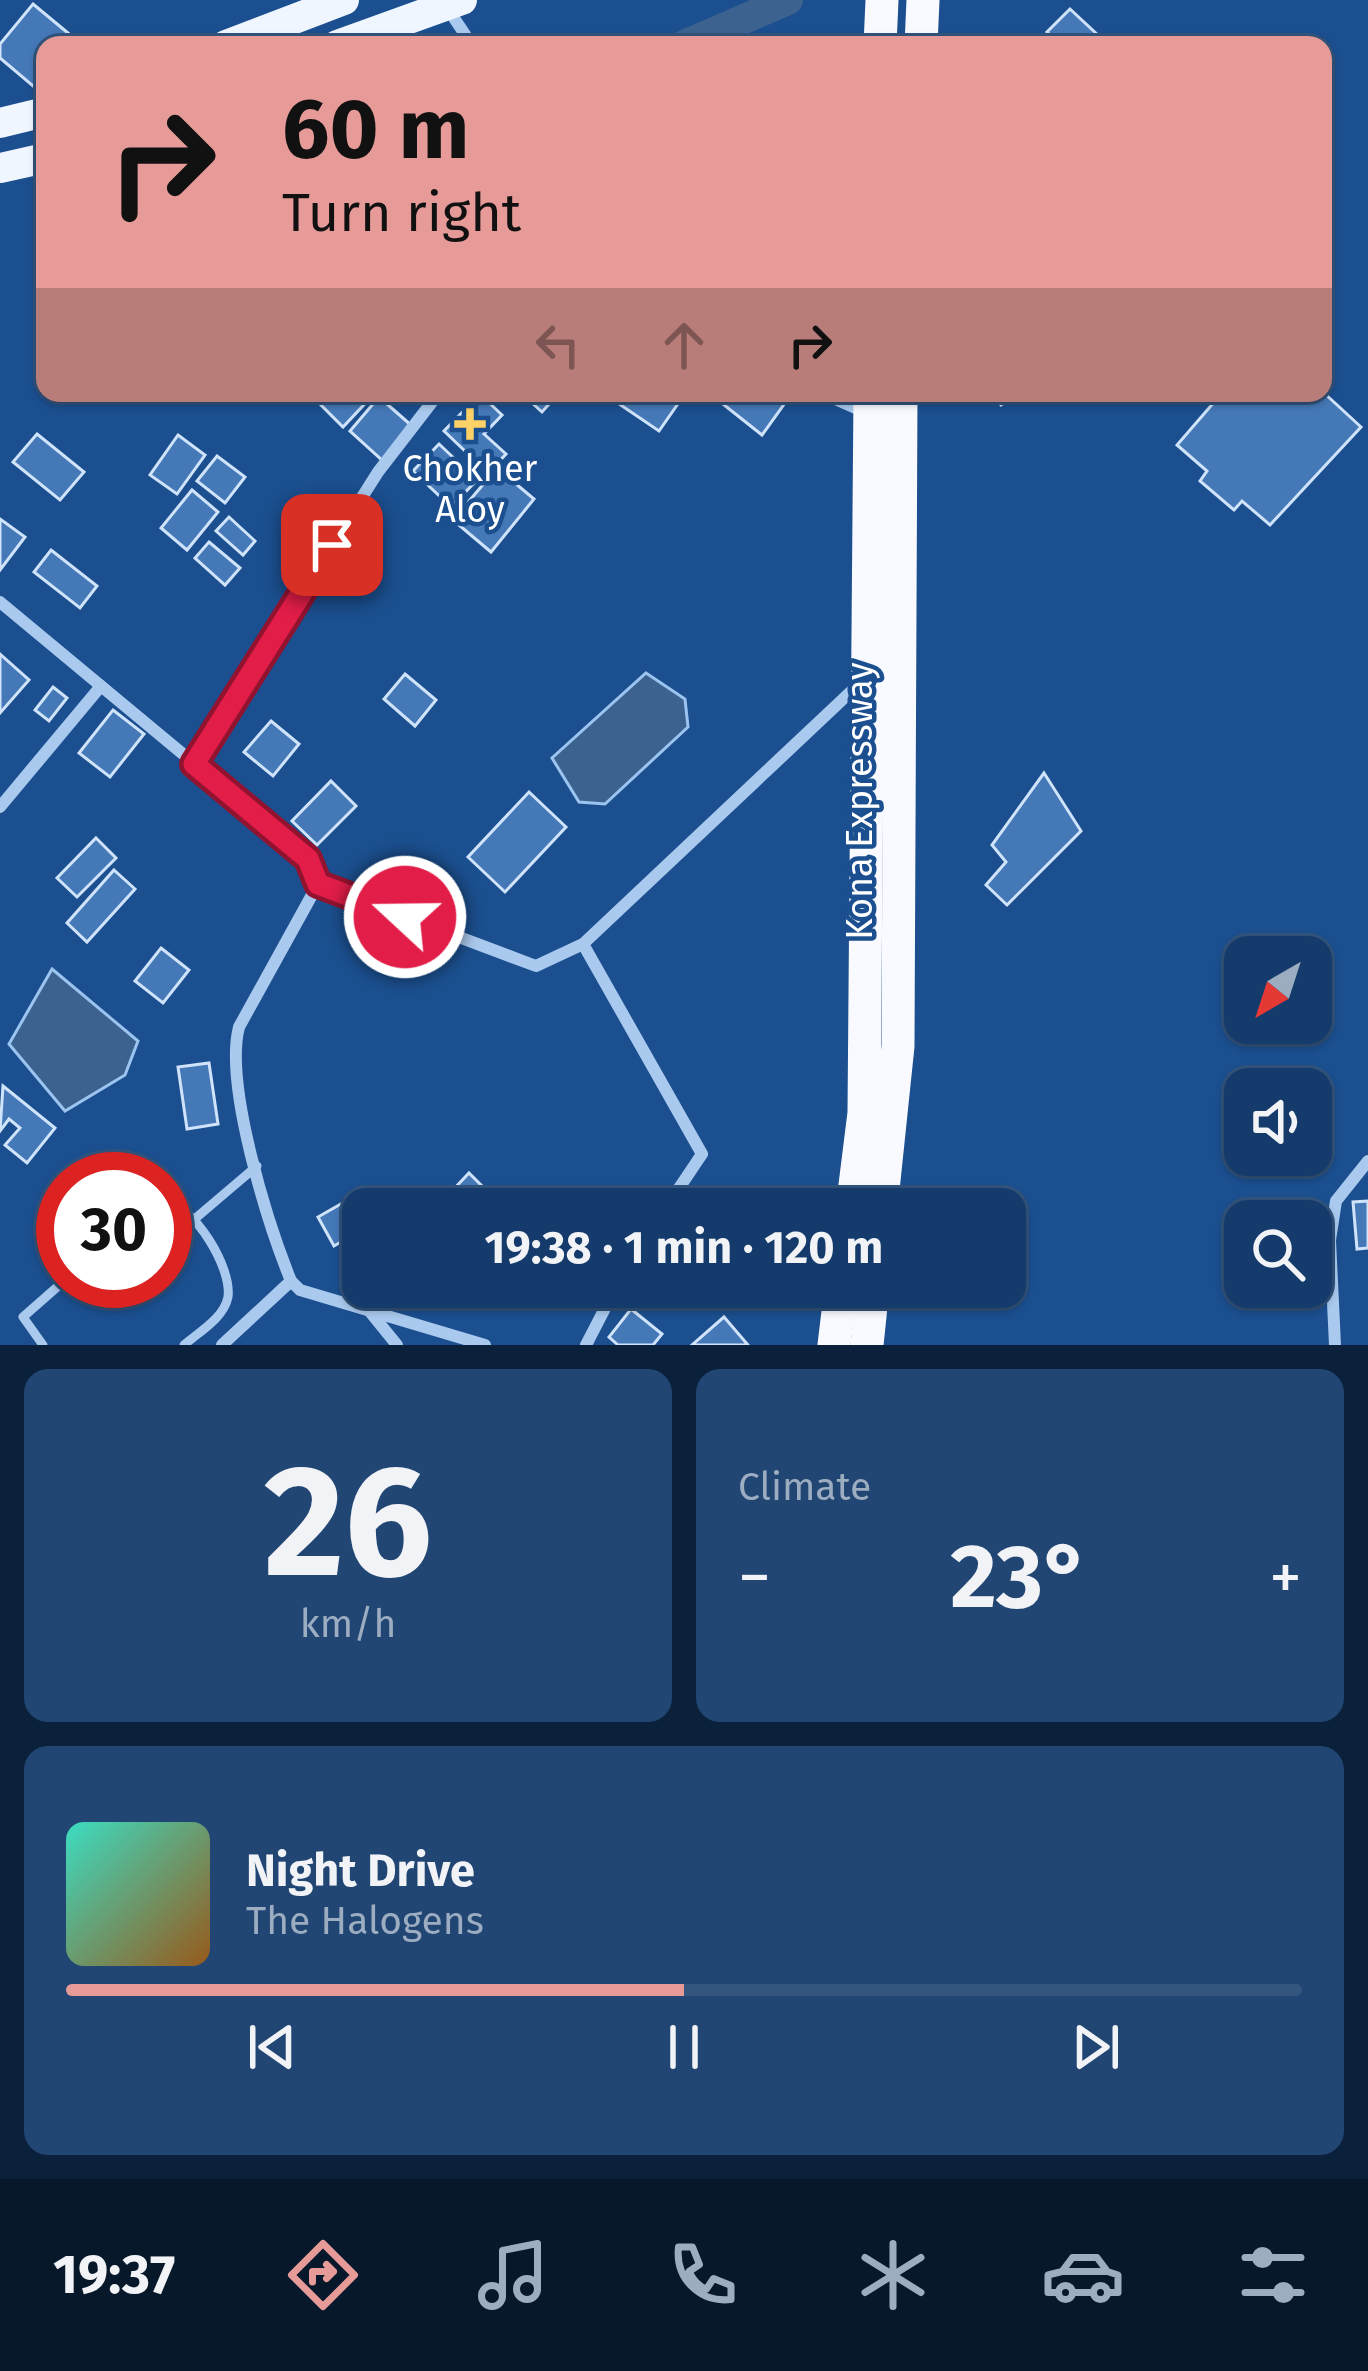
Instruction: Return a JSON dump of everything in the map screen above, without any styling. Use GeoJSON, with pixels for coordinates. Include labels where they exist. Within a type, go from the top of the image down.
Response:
{"type":"FeatureCollection","features":[{"type":"Feature","properties":{"kind":"highway","name":"Kona Expressway"},"geometry":{"type":"LineString","coordinates":[[883,1188],[898,1046],[901,402]]}},
{"type":"Feature","properties":{"kind":"highway","name":"Kona Expressway"},"geometry":{"type":"LineString","coordinates":[[855,1188],[864,1113],[870,404]]}},
{"type":"Feature","properties":{"kind":"highway"},"geometry":{"type":"LineString","coordinates":[[834,1345],[839,1308]]}},
{"type":"Feature","properties":{"kind":"highway"},"geometry":{"type":"LineString","coordinates":[[867,1345],[871,1308]]}},
{"type":"Feature","properties":{"kind":"main road"},"geometry":{"type":"LineString","coordinates":[[250,36],[344,0]]}},
{"type":"Feature","properties":{"kind":"main road"},"geometry":{"type":"LineString","coordinates":[[361,36],[449,2]]}},
{"type":"Feature","properties":{"kind":"main road"},"geometry":{"type":"LineString","coordinates":[[0,123],[36,114]]}},
{"type":"Feature","properties":{"kind":"main road"},"geometry":{"type":"LineString","coordinates":[[0,168],[36,160]]}},
{"type":"Feature","properties":{"kind":"street"},"geometry":{"type":"LineString","coordinates":[[449,2],[467,36]]}},
{"type":"Feature","properties":{"kind":"street"},"geometry":{"type":"LineString","coordinates":[[194,764],[379,472],[432,402]]}},
{"type":"Feature","properties":{"kind":"street"},"geometry":{"type":"LineString","coordinates":[[0,602],[308,859],[318,884],[536,966],[583,944],[866,678]]}},
{"type":"Feature","properties":{"kind":"street"},"geometry":{"type":"LineString","coordinates":[[0,807],[101,686]]}},
{"type":"Feature","properties":{"kind":"street"},"geometry":{"type":"LineString","coordinates":[[318,884],[239,1027],[233,1052],[257,1166],[291,1281],[300,1290],[485,1345]]}},
{"type":"Feature","properties":{"kind":"street"},"geometry":{"type":"LineString","coordinates":[[583,944],[702,1154],[679,1188]]}},
{"type":"Feature","properties":{"kind":"street"},"geometry":{"type":"LineString","coordinates":[[1335,1345],[1330,1240],[1336,1201],[1368,1161]]}},
{"type":"Feature","properties":{"kind":"street"},"geometry":{"type":"LineString","coordinates":[[222,1345],[291,1281]]}},
{"type":"Feature","properties":{"kind":"street"},"geometry":{"type":"LineString","coordinates":[[586,1345],[605,1308]]}},
{"type":"Feature","properties":{"kind":"street"},"geometry":{"type":"LineString","coordinates":[[369,1310],[397,1345]]}},
{"type":"Feature","properties":{"kind":"lane"},"geometry":{"type":"LineString","coordinates":[[196,1217],[257,1166]]}},
{"type":"Feature","properties":{"kind":"lane"},"geometry":{"type":"LineString","coordinates":[[184,1345],[222,1312],[228,1298],[227,1282],[192,1215]]}},
{"type":"Feature","properties":{"kind":"lane"},"geometry":{"type":"LineString","coordinates":[[36,1306],[23,1317],[43,1345]]}},
{"type":"Feature","properties":{"kind":"water"},"geometry":{"type":"Polygon","coordinates":[[[646,673],[685,699],[688,727],[605,804],[579,802],[552,758],[646,673]]]}},
{"type":"Feature","properties":{"kind":"water"},"geometry":{"type":"Polygon","coordinates":[[[52,969],[138,1041],[125,1075],[65,1111],[9,1044],[52,969]]]}},
{"type":"Feature","properties":{"kind":"building"},"geometry":{"type":"Polygon","coordinates":[[[33,4],[72,36],[36,36],[33,86],[0,58],[0,44],[33,4]]]}},
{"type":"Feature","properties":{"kind":"building"},"geometry":{"type":"Polygon","coordinates":[[[1070,9],[1099,36],[1051,36],[1047,32],[1070,9]]]}},
{"type":"Feature","properties":{"kind":"building"},"geometry":{"type":"Polygon","coordinates":[[[1332,400],[1361,427],[1270,525],[1242,501],[1234,510],[1200,481],[1207,471],[1177,445],[1214,402],[1332,400]]]}},
{"type":"Feature","properties":{"kind":"building"},"geometry":{"type":"Polygon","coordinates":[[[318,402],[367,402],[343,427],[318,402]]]}},
{"type":"Feature","properties":{"kind":"building"},"geometry":{"type":"Polygon","coordinates":[[[375,402],[385,402],[412,426],[382,460],[350,431],[375,402]]]}},
{"type":"Feature","properties":{"kind":"building"},"geometry":{"type":"Polygon","coordinates":[[[472,402],[488,402],[502,415],[484,434],[506,454],[488,473],[444,431],[472,402]]]}},
{"type":"Feature","properties":{"kind":"building"},"geometry":{"type":"Polygon","coordinates":[[[531,402],[551,402],[542,412],[531,402]]]}},
{"type":"Feature","properties":{"kind":"building"},"geometry":{"type":"Polygon","coordinates":[[[616,402],[679,402],[659,431],[616,402]]]}},
{"type":"Feature","properties":{"kind":"building"},"geometry":{"type":"Polygon","coordinates":[[[720,402],[786,402],[762,435],[720,402]]]}},
{"type":"Feature","properties":{"kind":"building"},"geometry":{"type":"Polygon","coordinates":[[[37,434],[84,472],[60,500],[13,462],[37,434]]]}},
{"type":"Feature","properties":{"kind":"building"},"geometry":{"type":"Polygon","coordinates":[[[178,435],[205,455],[177,494],[150,475],[178,435]]]}},
{"type":"Feature","properties":{"kind":"building"},"geometry":{"type":"Polygon","coordinates":[[[439,444],[477,480],[451,507],[413,471],[439,444]]]}},
{"type":"Feature","properties":{"kind":"building"},"geometry":{"type":"Polygon","coordinates":[[[217,456],[245,477],[225,503],[197,481],[217,456]]]}},
{"type":"Feature","properties":{"kind":"building"},"geometry":{"type":"Polygon","coordinates":[[[497,468],[534,499],[491,552],[453,520],[497,468]]]}},
{"type":"Feature","properties":{"kind":"building"},"geometry":{"type":"Polygon","coordinates":[[[192,490],[218,512],[187,550],[161,528],[192,490]]]}},
{"type":"Feature","properties":{"kind":"building"},"geometry":{"type":"Polygon","coordinates":[[[229,517],[255,541],[243,555],[216,531],[229,517]]]}},
{"type":"Feature","properties":{"kind":"building"},"geometry":{"type":"Polygon","coordinates":[[[0,519],[25,537],[0,570],[0,519]]]}},
{"type":"Feature","properties":{"kind":"building"},"geometry":{"type":"Polygon","coordinates":[[[209,542],[240,568],[225,585],[195,558],[209,542]]]}},
{"type":"Feature","properties":{"kind":"building"},"geometry":{"type":"Polygon","coordinates":[[[51,550],[97,586],[80,608],[34,572],[51,550]]]}},
{"type":"Feature","properties":{"kind":"building"},"geometry":{"type":"Polygon","coordinates":[[[0,654],[29,680],[0,713],[0,654]]]}},
{"type":"Feature","properties":{"kind":"building"},"geometry":{"type":"Polygon","coordinates":[[[405,674],[436,700],[415,726],[384,699],[405,674]]]}},
{"type":"Feature","properties":{"kind":"building"},"geometry":{"type":"Polygon","coordinates":[[[53,687],[67,698],[49,721],[35,710],[53,687]]]}},
{"type":"Feature","properties":{"kind":"building"},"geometry":{"type":"Polygon","coordinates":[[[113,710],[144,734],[110,777],[79,753],[113,710]]]}},
{"type":"Feature","properties":{"kind":"building"},"geometry":{"type":"Polygon","coordinates":[[[271,721],[299,744],[273,776],[244,752],[271,721]]]}},
{"type":"Feature","properties":{"kind":"building"},"geometry":{"type":"Polygon","coordinates":[[[1044,773],[1081,831],[1007,905],[986,885],[1006,862],[992,845],[1044,773]]]}},
{"type":"Feature","properties":{"kind":"building"},"geometry":{"type":"Polygon","coordinates":[[[331,781],[356,806],[317,845],[292,821],[331,781]]]}},
{"type":"Feature","properties":{"kind":"building"},"geometry":{"type":"Polygon","coordinates":[[[529,792],[566,827],[505,892],[468,857],[529,792]]]}},
{"type":"Feature","properties":{"kind":"building"},"geometry":{"type":"Polygon","coordinates":[[[96,838],[116,858],[77,897],[57,878],[96,838]]]}},
{"type":"Feature","properties":{"kind":"building"},"geometry":{"type":"Polygon","coordinates":[[[114,870],[135,889],[87,942],[67,923],[114,870]]]}},
{"type":"Feature","properties":{"kind":"building"},"geometry":{"type":"Polygon","coordinates":[[[161,948],[189,970],[163,1003],[135,981],[161,948]]]}},
{"type":"Feature","properties":{"kind":"building"},"geometry":{"type":"Polygon","coordinates":[[[209,1063],[218,1124],[187,1129],[178,1067],[209,1063]]]}},
{"type":"Feature","properties":{"kind":"building"},"geometry":{"type":"Polygon","coordinates":[[[3,1086],[55,1128],[27,1163],[5,1145],[20,1128],[9,1119],[0,1131],[3,1086]]]}},
{"type":"Feature","properties":{"kind":"building"},"geometry":{"type":"Polygon","coordinates":[[[469,1173],[482,1186],[480,1188],[455,1188],[469,1173]]]}},
{"type":"Feature","properties":{"kind":"building"},"geometry":{"type":"Polygon","coordinates":[[[1368,1201],[1368,1248],[1357,1249],[1353,1202],[1368,1201]]]}},
{"type":"Feature","properties":{"kind":"building"},"geometry":{"type":"Polygon","coordinates":[[[342,1203],[342,1241],[334,1246],[318,1217],[342,1203]]]}},
{"type":"Feature","properties":{"kind":"building"},"geometry":{"type":"Polygon","coordinates":[[[631,1309],[662,1334],[653,1345],[618,1345],[609,1337],[631,1309]]]}},
{"type":"Feature","properties":{"kind":"building"},"geometry":{"type":"Polygon","coordinates":[[[724,1317],[748,1345],[692,1345],[724,1317]]]}},
{"type":"Feature","properties":{"kind":"waterway"},"geometry":{"type":"LineString","coordinates":[[705,36],[788,0]]}},
{"type":"Feature","properties":{"kind":"place","name":"Chokher Aloy"},"geometry":{"type":"Point","coordinates":[470,424]}},
{"type":"Feature","properties":{"kind":"route"},"geometry":{"type":"LineString","coordinates":[[332,545],[194,764],[308,859],[318,884],[405,917]]}}]}
